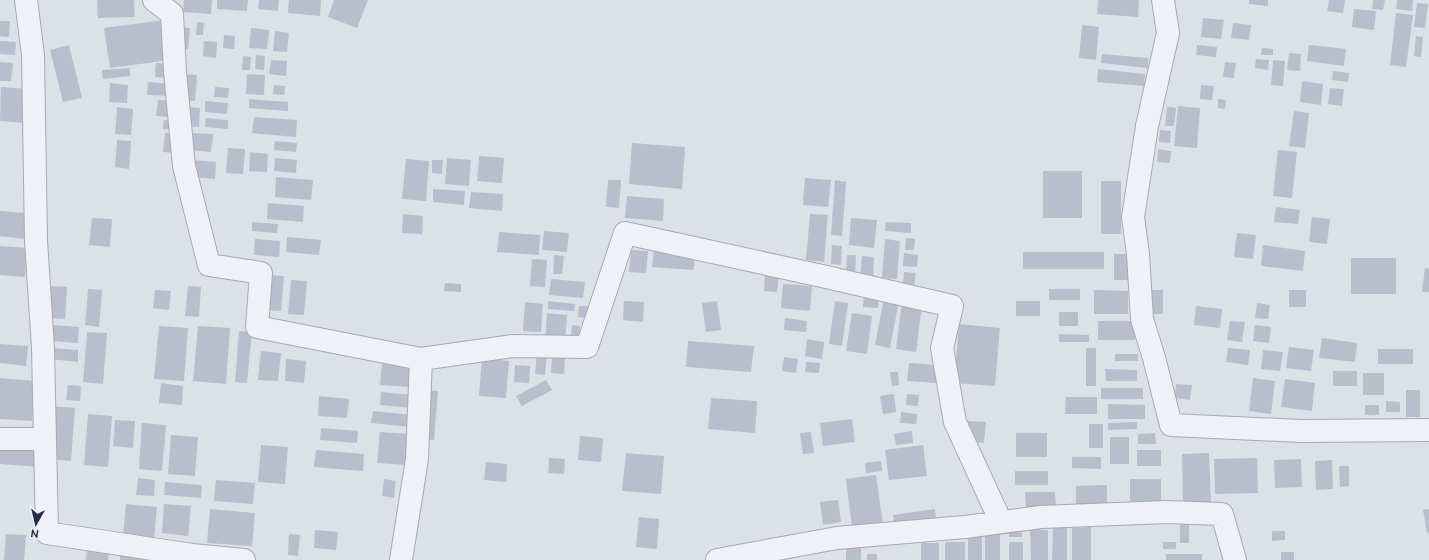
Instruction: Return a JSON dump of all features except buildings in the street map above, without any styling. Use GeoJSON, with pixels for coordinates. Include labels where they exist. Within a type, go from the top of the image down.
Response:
{"type":"FeatureCollection","features":[{"type":"Feature","properties":{"kind":"street"},"geometry":{"type":"LineString","coordinates":[[26,0],[33,55],[36,241],[43,348],[47,533],[244,560]]}},
{"type":"Feature","properties":{"kind":"street"},"geometry":{"type":"LineString","coordinates":[[154,0],[172,14],[175,72],[184,166],[209,265],[262,273],[258,326],[420,359],[512,346],[587,347],[625,233],[952,306],[942,348],[955,422],[1001,522]]}},
{"type":"Feature","properties":{"kind":"street"},"geometry":{"type":"LineString","coordinates":[[1163,0],[1168,33],[1147,126],[1133,217],[1138,254],[1142,319],[1154,358],[1171,425],[1301,431],[1429,430]]}},
{"type":"Feature","properties":{"kind":"street"},"geometry":{"type":"LineString","coordinates":[[401,560],[417,459],[420,359]]}},
{"type":"Feature","properties":{"kind":"street"},"geometry":{"type":"LineString","coordinates":[[0,439],[45,439]]}},
{"type":"Feature","properties":{"kind":"street"},"geometry":{"type":"LineString","coordinates":[[717,560],[762,556],[837,538],[965,527],[1040,517],[1166,512],[1222,514],[1235,560]]}}]}
